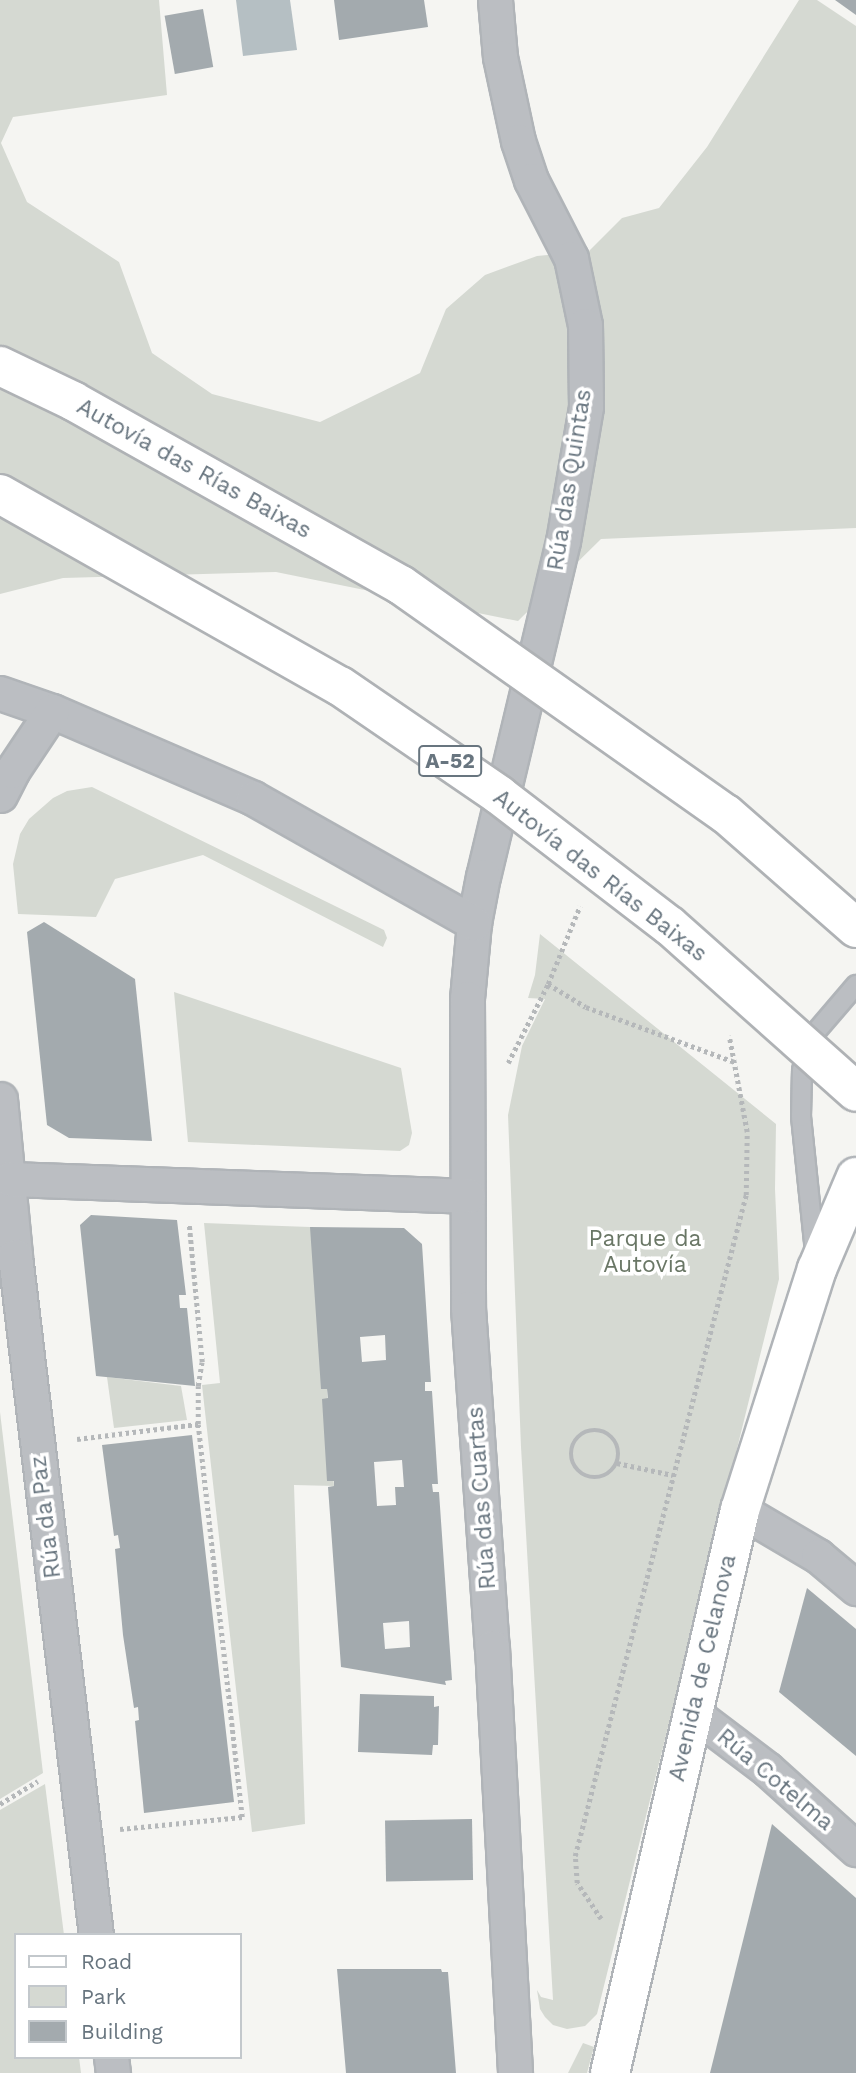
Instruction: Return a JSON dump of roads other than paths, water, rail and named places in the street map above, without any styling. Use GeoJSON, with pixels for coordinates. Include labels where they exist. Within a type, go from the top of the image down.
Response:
{"type":"FeatureCollection","features":[{"type":"Feature","properties":{"kind":"main road","name":"Autovía das Rías Baixas"},"geometry":{"type":"LineString","coordinates":[[0,366],[73,401],[401,585],[726,814],[856,928]]}},
{"type":"Feature","properties":{"kind":"main road","name":"Autovía das Rías Baixas"},"geometry":{"type":"LineString","coordinates":[[0,494],[340,686],[499,795],[670,926],[856,1092]]}},
{"type":"Feature","properties":{"kind":"main road","name":"Avenida de Celanova"},"geometry":{"type":"LineString","coordinates":[[610,2073],[740,1510],[817,1269],[856,1177]]}},
{"type":"Feature","properties":{"kind":"street","name":"Rúa das Quintas"},"geometry":{"type":"LineString","coordinates":[[474,923],[563,541],[586,407],[585,325],[571,257],[531,180],[518,141],[500,57],[495,0]]}},
{"type":"Feature","properties":{"kind":"street"},"geometry":{"type":"LineString","coordinates":[[0,693],[52,711],[253,798],[474,923]]}},
{"type":"Feature","properties":{"kind":"street"},"geometry":{"type":"LineString","coordinates":[[0,795],[12,771],[52,711]]}},
{"type":"Feature","properties":{"kind":"street","name":"Rúa das Cuartas"},"geometry":{"type":"LineString","coordinates":[[474,923],[467,998],[468,1308],[492,1647],[516,2073]]}},
{"type":"Feature","properties":{"kind":"street","name":"Rúa da Paz"},"geometry":{"type":"LineString","coordinates":[[0,1099],[37,1444],[96,1933]]}},
{"type":"Feature","properties":{"kind":"street"},"geometry":{"type":"LineString","coordinates":[[9,1180],[468,1196]]}},
{"type":"Feature","properties":{"kind":"street"},"geometry":{"type":"LineString","coordinates":[[740,1510],[818,1556],[856,1588]]}},
{"type":"Feature","properties":{"kind":"street","name":"Rúa Cotelma"},"geometry":{"type":"LineString","coordinates":[[693,1713],[766,1769],[856,1849]]}},
{"type":"Feature","properties":{"kind":"lane"},"geometry":{"type":"LineString","coordinates":[[817,1269],[801,1117],[802,1070],[814,1034],[856,985]]}},
{"type":"Feature","properties":{"kind":"park label","name":"Parque da Autovía"},"geometry":{"type":"Point","coordinates":[645,1252]}}]}
